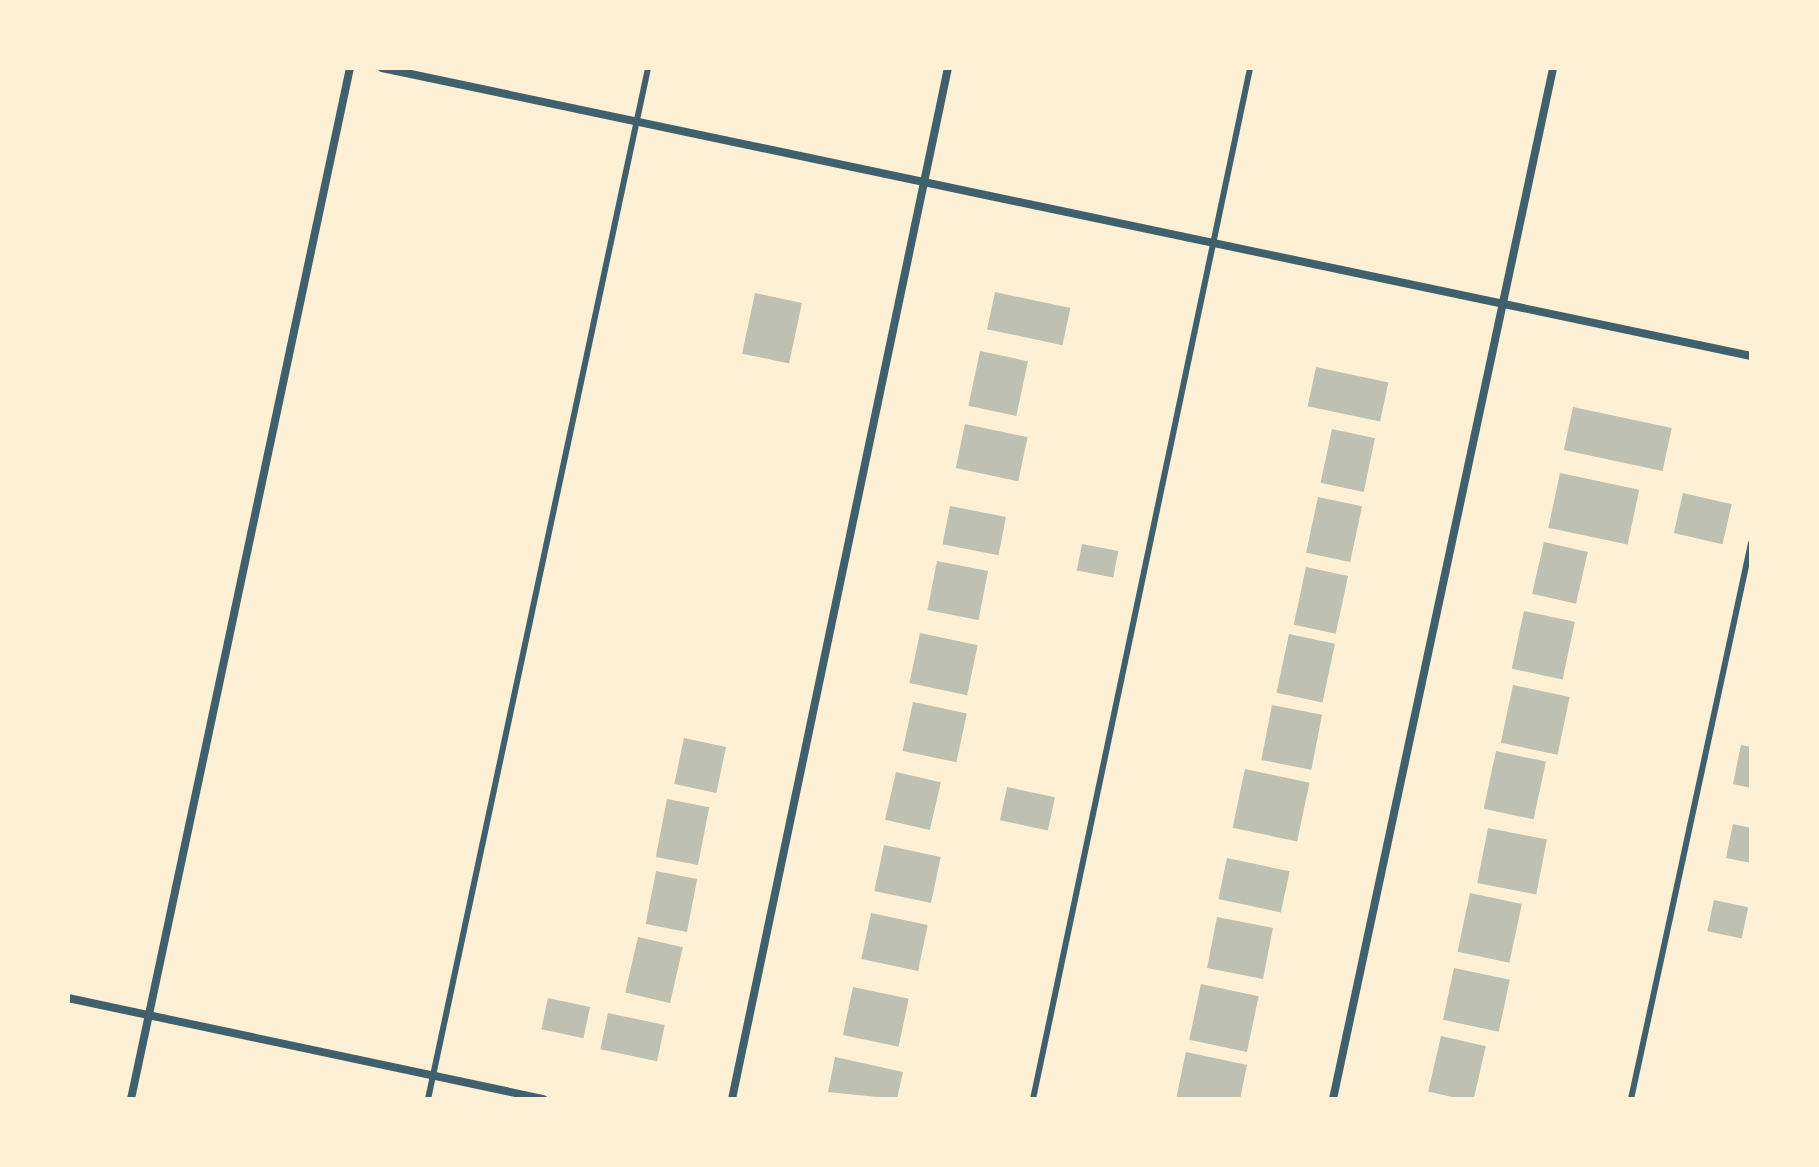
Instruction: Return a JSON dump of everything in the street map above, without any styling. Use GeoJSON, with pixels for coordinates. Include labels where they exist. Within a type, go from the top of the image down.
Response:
{"type":"FeatureCollection","features":[{"type":"Feature","properties":{"kind":"street"},"geometry":{"type":"LineString","coordinates":[[131,1099],[350,68]]}},
{"type":"Feature","properties":{"kind":"street"},"geometry":{"type":"LineString","coordinates":[[382,68],[1751,356]]}},
{"type":"Feature","properties":{"kind":"street"},"geometry":{"type":"LineString","coordinates":[[732,1099],[948,68]]}},
{"type":"Feature","properties":{"kind":"street"},"geometry":{"type":"LineString","coordinates":[[1333,1099],[1553,68]]}},
{"type":"Feature","properties":{"kind":"street"},"geometry":{"type":"LineString","coordinates":[[68,998],[543,1099]]}},
{"type":"Feature","properties":{"kind":"lane"},"geometry":{"type":"LineString","coordinates":[[428,1099],[648,68]]}},
{"type":"Feature","properties":{"kind":"lane"},"geometry":{"type":"LineString","coordinates":[[1033,1099],[1250,68]]}},
{"type":"Feature","properties":{"kind":"lane"},"geometry":{"type":"LineString","coordinates":[[1631,1099],[1751,543]]}},
{"type":"Feature","properties":{"kind":"building"},"geometry":{"type":"Polygon","coordinates":[[[995,292],[1070,308],[1062,345],[987,329],[995,292]]]}},
{"type":"Feature","properties":{"kind":"building"},"geometry":{"type":"Polygon","coordinates":[[[755,293],[802,303],[789,364],[742,354],[755,293]]]}},
{"type":"Feature","properties":{"kind":"building"},"geometry":{"type":"Polygon","coordinates":[[[980,351],[1028,361],[1016,416],[968,406],[980,351]]]}},
{"type":"Feature","properties":{"kind":"building"},"geometry":{"type":"Polygon","coordinates":[[[1316,367],[1388,382],[1380,422],[1308,406],[1316,367]]]}},
{"type":"Feature","properties":{"kind":"building"},"geometry":{"type":"Polygon","coordinates":[[[1573,407],[1672,428],[1663,471],[1564,450],[1573,407]]]}},
{"type":"Feature","properties":{"kind":"building"},"geometry":{"type":"Polygon","coordinates":[[[965,424],[1028,437],[1018,481],[956,468],[965,424]]]}},
{"type":"Feature","properties":{"kind":"building"},"geometry":{"type":"Polygon","coordinates":[[[1332,429],[1375,438],[1364,492],[1321,483],[1332,429]]]}},
{"type":"Feature","properties":{"kind":"building"},"geometry":{"type":"Polygon","coordinates":[[[1560,473],[1639,490],[1628,545],[1548,528],[1560,473]]]}},
{"type":"Feature","properties":{"kind":"building"},"geometry":{"type":"Polygon","coordinates":[[[1683,493],[1732,504],[1722,544],[1674,533],[1683,493]]]}},
{"type":"Feature","properties":{"kind":"building"},"geometry":{"type":"Polygon","coordinates":[[[1318,497],[1362,506],[1350,562],[1306,553],[1318,497]]]}},
{"type":"Feature","properties":{"kind":"building"},"geometry":{"type":"Polygon","coordinates":[[[950,506],[1006,517],[999,555],[943,544],[950,506]]]}},
{"type":"Feature","properties":{"kind":"building"},"geometry":{"type":"Polygon","coordinates":[[[1544,542],[1588,552],[1576,604],[1532,594],[1544,542]]]}},
{"type":"Feature","properties":{"kind":"building"},"geometry":{"type":"Polygon","coordinates":[[[1082,544],[1118,551],[1113,578],[1077,571],[1082,544]]]}},
{"type":"Feature","properties":{"kind":"building"},"geometry":{"type":"Polygon","coordinates":[[[937,561],[988,571],[979,620],[927,610],[937,561]]]}},
{"type":"Feature","properties":{"kind":"building"},"geometry":{"type":"Polygon","coordinates":[[[1306,567],[1348,576],[1336,634],[1294,625],[1306,567]]]}},
{"type":"Feature","properties":{"kind":"building"},"geometry":{"type":"Polygon","coordinates":[[[1524,611],[1575,622],[1563,680],[1512,669],[1524,611]]]}},
{"type":"Feature","properties":{"kind":"building"},"geometry":{"type":"Polygon","coordinates":[[[920,633],[978,645],[967,695],[909,683],[920,633]]]}},
{"type":"Feature","properties":{"kind":"building"},"geometry":{"type":"Polygon","coordinates":[[[1289,634],[1335,644],[1322,702],[1277,693],[1289,634]]]}},
{"type":"Feature","properties":{"kind":"building"},"geometry":{"type":"Polygon","coordinates":[[[1513,685],[1570,697],[1557,755],[1501,743],[1513,685]]]}},
{"type":"Feature","properties":{"kind":"building"},"geometry":{"type":"Polygon","coordinates":[[[913,702],[967,713],[956,762],[903,751],[913,702]]]}},
{"type":"Feature","properties":{"kind":"building"},"geometry":{"type":"Polygon","coordinates":[[[1272,705],[1322,715],[1311,770],[1261,760],[1272,705]]]}},
{"type":"Feature","properties":{"kind":"building"},"geometry":{"type":"Polygon","coordinates":[[[684,738],[726,747],[716,793],[674,784],[684,738]]]}},
{"type":"Feature","properties":{"kind":"building"},"geometry":{"type":"Polygon","coordinates":[[[1741,745],[1751,747],[1751,788],[1733,784],[1741,745]]]}},
{"type":"Feature","properties":{"kind":"building"},"geometry":{"type":"Polygon","coordinates":[[[1496,751],[1546,762],[1534,819],[1484,809],[1496,751]]]}},
{"type":"Feature","properties":{"kind":"building"},"geometry":{"type":"Polygon","coordinates":[[[1245,769],[1310,783],[1297,841],[1233,828],[1245,769]]]}},
{"type":"Feature","properties":{"kind":"building"},"geometry":{"type":"Polygon","coordinates":[[[896,772],[941,782],[930,830],[885,820],[896,772]]]}},
{"type":"Feature","properties":{"kind":"building"},"geometry":{"type":"Polygon","coordinates":[[[1007,787],[1055,797],[1048,830],[1000,820],[1007,787]]]}},
{"type":"Feature","properties":{"kind":"building"},"geometry":{"type":"Polygon","coordinates":[[[667,799],[709,807],[698,865],[656,857],[667,799]]]}},
{"type":"Feature","properties":{"kind":"building"},"geometry":{"type":"Polygon","coordinates":[[[1733,824],[1751,828],[1751,863],[1726,858],[1733,824]]]}},
{"type":"Feature","properties":{"kind":"building"},"geometry":{"type":"Polygon","coordinates":[[[1488,828],[1547,839],[1536,894],[1477,883],[1488,828]]]}},
{"type":"Feature","properties":{"kind":"building"},"geometry":{"type":"Polygon","coordinates":[[[884,845],[941,857],[931,903],[874,891],[884,845]]]}},
{"type":"Feature","properties":{"kind":"building"},"geometry":{"type":"Polygon","coordinates":[[[1227,858],[1290,871],[1281,912],[1218,899],[1227,858]]]}},
{"type":"Feature","properties":{"kind":"building"},"geometry":{"type":"Polygon","coordinates":[[[656,871],[697,879],[687,932],[646,924],[656,871]]]}},
{"type":"Feature","properties":{"kind":"building"},"geometry":{"type":"Polygon","coordinates":[[[1470,893],[1522,904],[1509,963],[1458,952],[1470,893]]]}},
{"type":"Feature","properties":{"kind":"building"},"geometry":{"type":"Polygon","coordinates":[[[1714,900],[1748,907],[1742,939],[1707,931],[1714,900]]]}},
{"type":"Feature","properties":{"kind":"building"},"geometry":{"type":"Polygon","coordinates":[[[871,913],[928,925],[918,971],[861,959],[871,913]]]}},
{"type":"Feature","properties":{"kind":"building"},"geometry":{"type":"Polygon","coordinates":[[[1217,917],[1273,928],[1263,979],[1207,968],[1217,917]]]}},
{"type":"Feature","properties":{"kind":"building"},"geometry":{"type":"Polygon","coordinates":[[[638,937],[683,947],[670,1003],[625,993],[638,937]]]}},
{"type":"Feature","properties":{"kind":"building"},"geometry":{"type":"Polygon","coordinates":[[[1454,968],[1510,980],[1499,1032],[1443,1020],[1454,968]]]}},
{"type":"Feature","properties":{"kind":"building"},"geometry":{"type":"Polygon","coordinates":[[[1201,984],[1259,996],[1247,1052],[1189,1040],[1201,984]]]}},
{"type":"Feature","properties":{"kind":"building"},"geometry":{"type":"Polygon","coordinates":[[[853,987],[909,999],[899,1047],[843,1035],[853,987]]]}},
{"type":"Feature","properties":{"kind":"building"},"geometry":{"type":"Polygon","coordinates":[[[548,998],[590,1007],[583,1038],[541,1029],[548,998]]]}},
{"type":"Feature","properties":{"kind":"building"},"geometry":{"type":"Polygon","coordinates":[[[608,1013],[665,1025],[657,1061],[600,1049],[608,1013]]]}},
{"type":"Feature","properties":{"kind":"building"},"geometry":{"type":"Polygon","coordinates":[[[1441,1036],[1486,1046],[1474,1099],[1428,1092],[1441,1036]]]}},
{"type":"Feature","properties":{"kind":"building"},"geometry":{"type":"Polygon","coordinates":[[[1186,1052],[1247,1065],[1240,1099],[1176,1099],[1186,1052]]]}},
{"type":"Feature","properties":{"kind":"building"},"geometry":{"type":"Polygon","coordinates":[[[835,1057],[903,1072],[897,1099],[828,1092],[835,1057]]]}}]}
